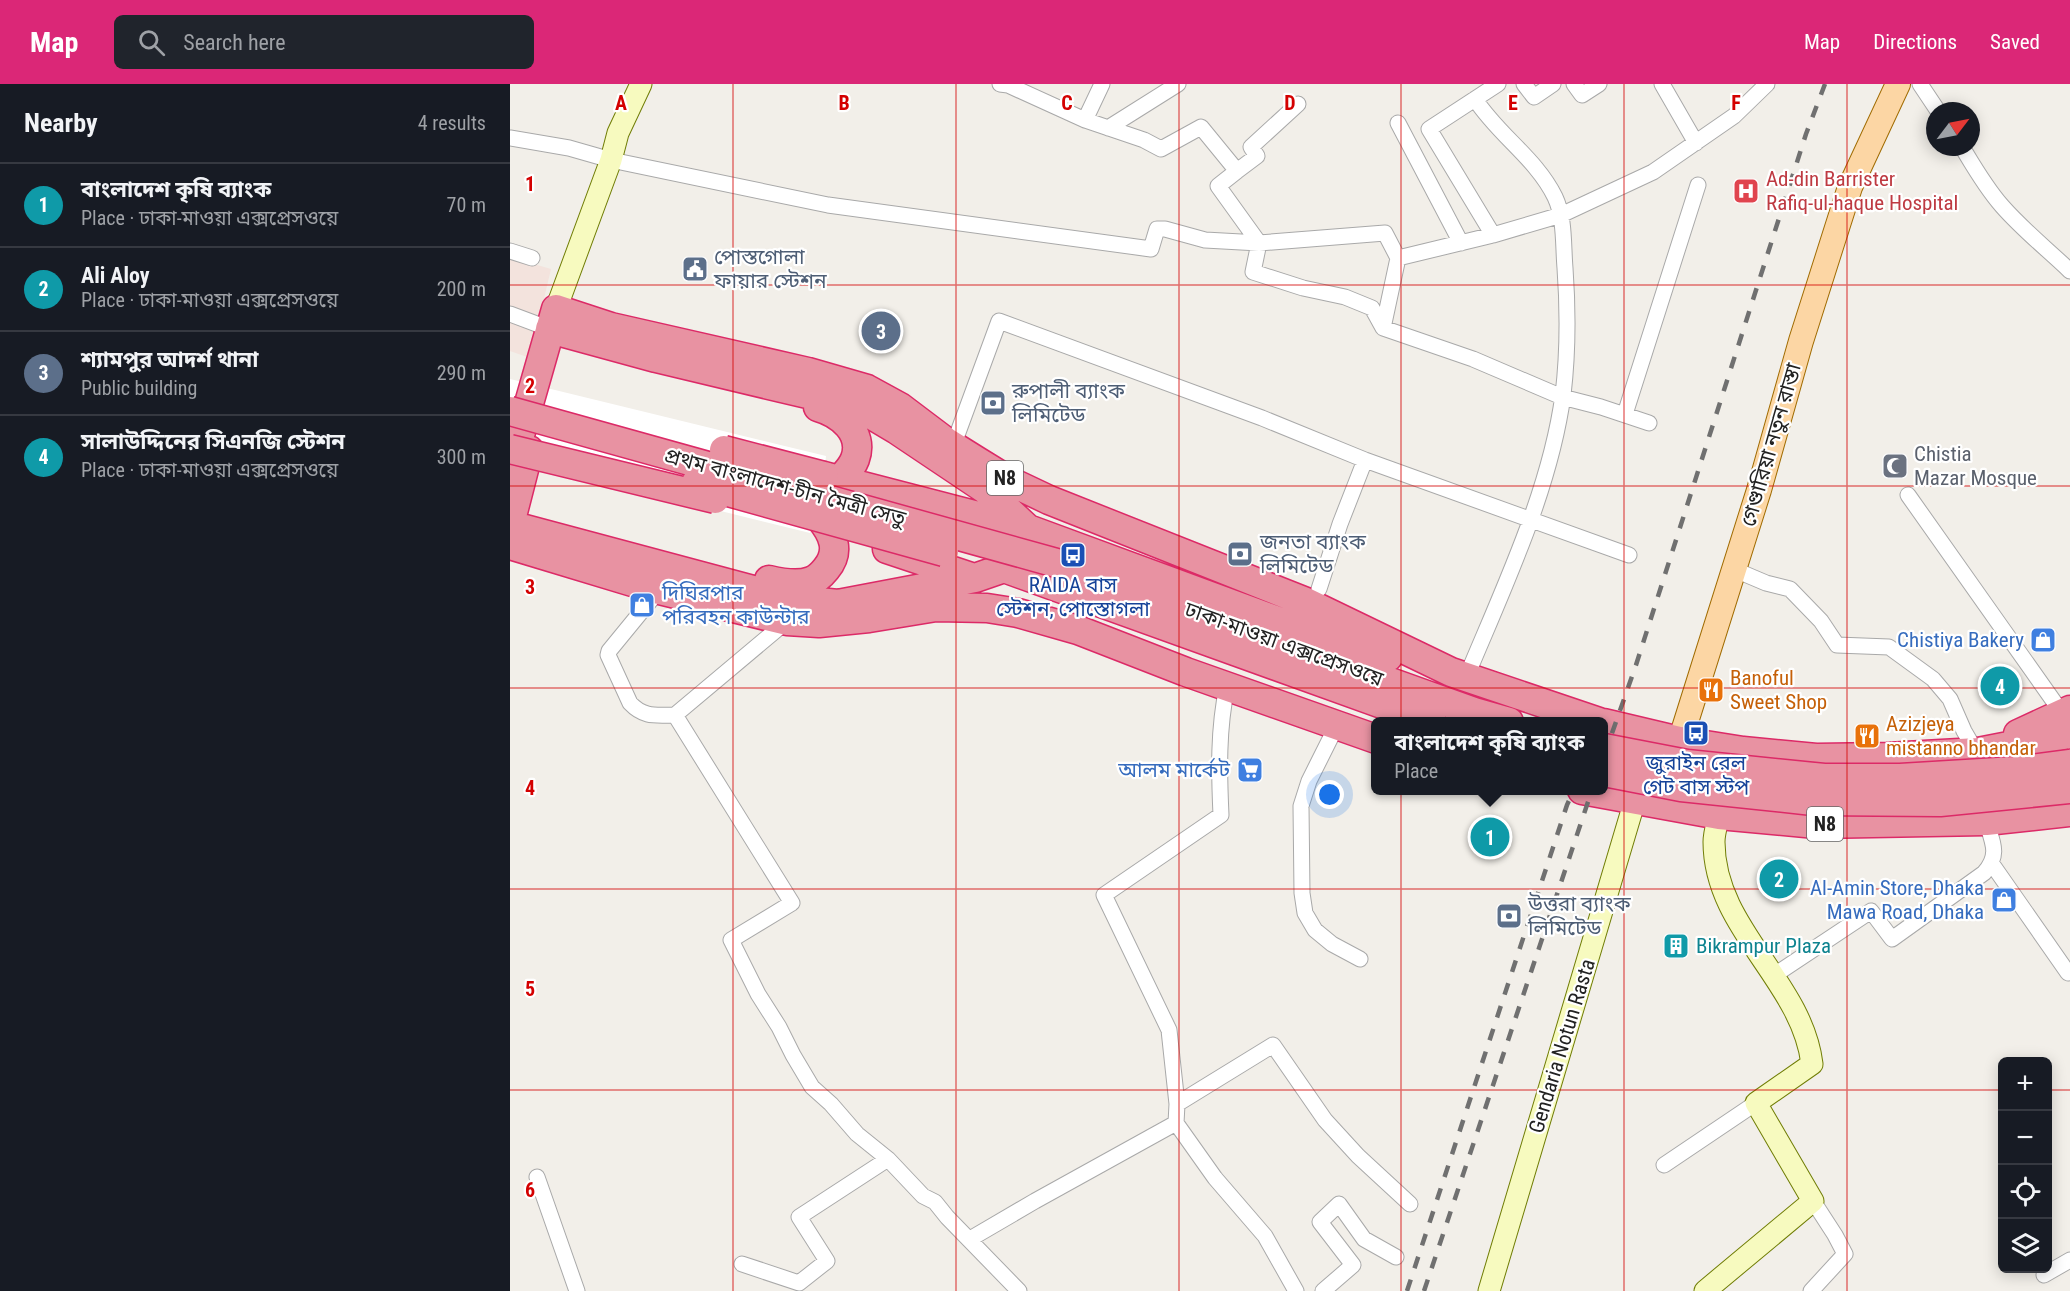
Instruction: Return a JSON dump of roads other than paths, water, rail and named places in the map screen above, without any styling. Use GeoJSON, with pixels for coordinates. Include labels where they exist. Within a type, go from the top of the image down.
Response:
{"type":"FeatureCollection","features":[{"type":"Feature","properties":{"kind":"highway","name":"N8"},"geometry":{"type":"LineString","coordinates":[[557,328],[611,327],[808,372],[867,390],[900,407],[953,446],[1011,482],[1049,500],[1306,602],[1459,675],[1584,717]]}},
{"type":"Feature","properties":{"kind":"highway"},"geometry":{"type":"LineString","coordinates":[[510,470],[557,328]]}},
{"type":"Feature","properties":{"kind":"highway"},"geometry":{"type":"LineString","coordinates":[[557,328],[830,410],[850,427],[855,437],[857,452],[850,468],[824,504]]}},
{"type":"Feature","properties":{"kind":"highway"},"geometry":{"type":"LineString","coordinates":[[511,516],[557,328]]}},
{"type":"Feature","properties":{"kind":"highway"},"geometry":{"type":"LineString","coordinates":[[557,328],[656,358],[824,398],[865,411],[985,489],[1028,529],[1060,564]]}},
{"type":"Feature","properties":{"kind":"highway"},"geometry":{"type":"LineString","coordinates":[[510,393],[824,504],[975,579],[1371,723]]}},
{"type":"Feature","properties":{"kind":"highway","name":"প্রথম বাংলাদেশ-চীন মৈত্রী সেতু"},"geometry":{"type":"LineString","coordinates":[[510,411],[824,504],[1060,564]]}},
{"type":"Feature","properties":{"kind":"highway"},"geometry":{"type":"LineString","coordinates":[[510,431],[824,504]]}},
{"type":"Feature","properties":{"kind":"highway"},"geometry":{"type":"LineString","coordinates":[[510,449],[824,504],[1028,529],[1297,628],[1428,670],[1459,675]]}},
{"type":"Feature","properties":{"kind":"highway"},"geometry":{"type":"LineString","coordinates":[[511,516],[787,583],[818,578],[834,554],[834,541],[824,504]]}},
{"type":"Feature","properties":{"kind":"highway","name":"ঢাকা-মাওয়া এক্সপ্রেসওয়ে"},"geometry":{"type":"LineString","coordinates":[[824,504],[1418,717]]}},
{"type":"Feature","properties":{"kind":"highway"},"geometry":{"type":"LineString","coordinates":[[511,516],[753,591],[797,600],[838,604],[975,579],[1004,568]]}},
{"type":"Feature","properties":{"kind":"highway"},"geometry":{"type":"LineString","coordinates":[[510,545],[659,590],[787,621],[819,623],[869,618],[936,607],[987,608],[1018,613],[1078,630],[1227,687],[1371,737]]}},
{"type":"Feature","properties":{"kind":"highway","name":"ঢাকা-মাওয়া এক্সপ্রেসওয়ে"},"geometry":{"type":"LineString","coordinates":[[1060,564],[1492,717]]}},
{"type":"Feature","properties":{"kind":"highway"},"geometry":{"type":"LineString","coordinates":[[1608,724],[1680,741],[1743,751],[1816,758],[1887,757],[1985,750],[2068,719]]}},
{"type":"Feature","properties":{"kind":"highway","name":"N8"},"geometry":{"type":"LineString","coordinates":[[1608,748],[1687,764],[1824,778],[1900,778],[2015,771],[2070,764]]}},
{"type":"Feature","properties":{"kind":"highway","name":"N8"},"geometry":{"type":"LineString","coordinates":[[1608,773],[1681,788],[1813,801],[1940,802],[2070,789]]}},
{"type":"Feature","properties":{"kind":"highway","name":"N8"},"geometry":{"type":"LineString","coordinates":[[1608,795],[1719,815],[1816,824],[1986,821],[2070,812]]}},
{"type":"Feature","properties":{"kind":"main road"},"geometry":{"type":"LineString","coordinates":[[557,328],[571,268],[611,160],[618,133],[641,84]]}},
{"type":"Feature","properties":{"kind":"main road","name":"গেণ্ডারিয়া নতুন রাস্তা"},"geometry":{"type":"LineString","coordinates":[[1635,800],[1680,741],[1850,187],[1898,84]]}},
{"type":"Feature","properties":{"kind":"main road"},"geometry":{"type":"LineString","coordinates":[[1680,741],[1719,815],[1714,840],[1724,895],[1732,913],[1791,1005],[1810,1049],[1812,1064],[1756,1103],[1813,1201],[1705,1291]]}},
{"type":"Feature","properties":{"kind":"main road","name":"Gendaria Notun Rasta"},"geometry":{"type":"LineString","coordinates":[[1489,1291],[1635,800]]}},
{"type":"Feature","properties":{"kind":"street"},"geometry":{"type":"LineString","coordinates":[[1000,84],[1008,85],[1085,120],[1144,140],[1161,149],[1201,127],[1237,171]]}},
{"type":"Feature","properties":{"kind":"street"},"geometry":{"type":"LineString","coordinates":[[1085,120],[1102,84]]}},
{"type":"Feature","properties":{"kind":"street"},"geometry":{"type":"LineString","coordinates":[[1108,128],[1178,84]]}},
{"type":"Feature","properties":{"kind":"street"},"geometry":{"type":"LineString","coordinates":[[1494,235],[1429,129],[1498,84]]}},
{"type":"Feature","properties":{"kind":"street"},"geometry":{"type":"LineString","coordinates":[[1524,84],[1534,97],[1553,84]]}},
{"type":"Feature","properties":{"kind":"street"},"geometry":{"type":"LineString","coordinates":[[1574,84],[1582,95],[1599,84]]}},
{"type":"Feature","properties":{"kind":"street"},"geometry":{"type":"LineString","coordinates":[[1607,84],[1608,87],[1613,84]]}},
{"type":"Feature","properties":{"kind":"street"},"geometry":{"type":"LineString","coordinates":[[1662,84],[1696,142]]}},
{"type":"Feature","properties":{"kind":"street"},"geometry":{"type":"LineString","coordinates":[[1398,258],[1494,235],[1561,215],[1653,172],[1734,116],[1767,84]]}},
{"type":"Feature","properties":{"kind":"street"},"geometry":{"type":"LineString","coordinates":[[1920,84],[1932,102]]}},
{"type":"Feature","properties":{"kind":"street"},"geometry":{"type":"LineString","coordinates":[[1459,675],[1531,521],[1555,437],[1566,357],[1567,300],[1561,215],[1556,199],[1545,179],[1526,154],[1501,133],[1475,99]]}},
{"type":"Feature","properties":{"kind":"street"},"geometry":{"type":"LineString","coordinates":[[1298,104],[1251,147],[1257,156],[1218,186],[1259,243],[1253,272],[1303,288],[1345,297],[1372,308],[1383,328],[1473,359],[1562,397],[1649,423]]}},
{"type":"Feature","properties":{"kind":"street"},"geometry":{"type":"LineString","coordinates":[[1398,123],[1461,243]]}},
{"type":"Feature","properties":{"kind":"street"},"geometry":{"type":"LineString","coordinates":[[510,138],[569,148],[611,160],[828,205],[1151,249],[1157,229],[1205,240],[1259,243],[1385,233],[1398,258],[1383,328]]}},
{"type":"Feature","properties":{"kind":"street"},"geometry":{"type":"LineString","coordinates":[[1967,156],[1982,180],[2025,231],[2070,271]]}},
{"type":"Feature","properties":{"kind":"street"},"geometry":{"type":"LineString","coordinates":[[1625,414],[1698,184]]}},
{"type":"Feature","properties":{"kind":"street"},"geometry":{"type":"LineString","coordinates":[[510,251],[532,258]]}},
{"type":"Feature","properties":{"kind":"street"},"geometry":{"type":"LineString","coordinates":[[510,314],[557,328]]}},
{"type":"Feature","properties":{"kind":"street"},"geometry":{"type":"LineString","coordinates":[[953,446],[999,321],[1262,418],[1365,460],[1629,555]]}},
{"type":"Feature","properties":{"kind":"street"},"geometry":{"type":"LineString","coordinates":[[1319,589],[1340,524],[1365,460]]}},
{"type":"Feature","properties":{"kind":"street"},"geometry":{"type":"LineString","coordinates":[[1908,495],[2068,719]]}},
{"type":"Feature","properties":{"kind":"street"},"geometry":{"type":"LineString","coordinates":[[1733,569],[1766,583],[1790,589],[1821,621],[1837,645],[1889,647],[1933,679],[1950,699],[1964,731],[1985,750],[1991,801],[1986,821],[1995,854],[1992,864],[1984,873],[1892,939],[1871,911],[1773,976]]}},
{"type":"Feature","properties":{"kind":"street"},"geometry":{"type":"LineString","coordinates":[[659,590],[608,655],[630,704],[644,715],[675,715],[787,621]]}},
{"type":"Feature","properties":{"kind":"street"},"geometry":{"type":"LineString","coordinates":[[1227,687],[1222,708],[1219,765],[1221,815],[1104,895],[1169,1030],[1177,1104],[1176,1123],[1215,1178],[1265,1236],[1296,1291]]}},
{"type":"Feature","properties":{"kind":"street"},"geometry":{"type":"LineString","coordinates":[[675,715],[792,903],[731,940],[758,994],[812,1087],[831,1104],[857,1134],[888,1159],[923,1196],[935,1202],[1019,1291]]}},
{"type":"Feature","properties":{"kind":"street"},"geometry":{"type":"LineString","coordinates":[[1337,725],[1309,781],[1301,807],[1302,893],[1305,914],[1315,930],[1332,944],[1360,959]]}},
{"type":"Feature","properties":{"kind":"street"},"geometry":{"type":"LineString","coordinates":[[1992,864],[2069,973]]}},
{"type":"Feature","properties":{"kind":"street"},"geometry":{"type":"LineString","coordinates":[[1177,1104],[1273,1045],[1325,1120],[1358,1156],[1410,1204]]}},
{"type":"Feature","properties":{"kind":"street"},"geometry":{"type":"LineString","coordinates":[[1664,1165],[1756,1103]]}},
{"type":"Feature","properties":{"kind":"street"},"geometry":{"type":"LineString","coordinates":[[970,1239],[1176,1123]]}},
{"type":"Feature","properties":{"kind":"street"},"geometry":{"type":"LineString","coordinates":[[742,1264],[802,1287],[827,1261],[799,1216],[888,1159]]}},
{"type":"Feature","properties":{"kind":"street"},"geometry":{"type":"LineString","coordinates":[[537,1177],[577,1291]]}},
{"type":"Feature","properties":{"kind":"street"},"geometry":{"type":"LineString","coordinates":[[1811,1291],[1845,1254],[1813,1201]]}},
{"type":"Feature","properties":{"kind":"street"},"geometry":{"type":"LineString","coordinates":[[1323,1291],[1353,1265],[1320,1222],[1339,1204],[1364,1239],[1396,1257]]}},
{"type":"Feature","properties":{"kind":"street"},"geometry":{"type":"LineString","coordinates":[[2044,1275],[2070,1260]]}},
{"type":"Feature","properties":{"kind":"railway"},"geometry":{"type":"LineString","coordinates":[[1608,745],[1636,665],[1806,134],[1825,84]]}},
{"type":"Feature","properties":{"kind":"railway"},"geometry":{"type":"LineString","coordinates":[[1407,1291],[1572,795]]}},
{"type":"Feature","properties":{"kind":"railway"},"geometry":{"type":"LineString","coordinates":[[1424,1291],[1590,795]]}},
{"type":"Feature","properties":{"kind":"place","name":"Ad-din Barrister Rafiq-ul-haque Hospital"},"geometry":{"type":"Point","coordinates":[1746,191]}},
{"type":"Feature","properties":{"kind":"place","name":"পোস্তগোলা ফায়ার স্টেশন"},"geometry":{"type":"Point","coordinates":[695,269]}},
{"type":"Feature","properties":{"kind":"place","name":"শ্যামপুর আদর্শ থানা"},"geometry":{"type":"Point","coordinates":[881,331]}},
{"type":"Feature","properties":{"kind":"place","name":"রুপালী ব্যাংক লিমিটেড"},"geometry":{"type":"Point","coordinates":[993,403]}},
{"type":"Feature","properties":{"kind":"place","name":"Chistia Mazar Mosque"},"geometry":{"type":"Point","coordinates":[1895,466]}},
{"type":"Feature","properties":{"kind":"place","name":"জনতা ব্যাংক লিমিটেড"},"geometry":{"type":"Point","coordinates":[1240,554]}},
{"type":"Feature","properties":{"kind":"place","name":"RAIDA বাস স্টেশন, পোস্তোগলা"},"geometry":{"type":"Point","coordinates":[1073,555]}},
{"type":"Feature","properties":{"kind":"place","name":"দিঘিরপার পরিবহন কাউন্টার"},"geometry":{"type":"Point","coordinates":[642,605]}},
{"type":"Feature","properties":{"kind":"place","name":"Chistiya Bakery"},"geometry":{"type":"Point","coordinates":[2043,640]}},
{"type":"Feature","properties":{"kind":"place","name":"সালাউদ্দিনের সিএনজি স্টেশন"},"geometry":{"type":"Point","coordinates":[2000,686]}},
{"type":"Feature","properties":{"kind":"place","name":"Banoful Sweet Shop"},"geometry":{"type":"Point","coordinates":[1711,690]}},
{"type":"Feature","properties":{"kind":"place","name":"জুরাইন রেল গেট বাস স্টপ"},"geometry":{"type":"Point","coordinates":[1696,733]}},
{"type":"Feature","properties":{"kind":"place","name":"Azizjeya mistanno bhandar"},"geometry":{"type":"Point","coordinates":[1867,736]}},
{"type":"Feature","properties":{"kind":"place","name":"আলম মার্কেট"},"geometry":{"type":"Point","coordinates":[1250,770]}},
{"type":"Feature","properties":{"kind":"place","name":"বাংলাদেশ কৃষি ব্যাংক"},"geometry":{"type":"Point","coordinates":[1490,837]}},
{"type":"Feature","properties":{"kind":"place","name":"Ali Aloy"},"geometry":{"type":"Point","coordinates":[1779,879]}},
{"type":"Feature","properties":{"kind":"place","name":"Al-Amin Store, Dhaka Mawa Road, Dhaka"},"geometry":{"type":"Point","coordinates":[2004,900]}},
{"type":"Feature","properties":{"kind":"place","name":"উত্তরা ব্যাংক লিমিটেড"},"geometry":{"type":"Point","coordinates":[1509,916]}},
{"type":"Feature","properties":{"kind":"place","name":"Bikrampur Plaza"},"geometry":{"type":"Point","coordinates":[1676,946]}}]}
